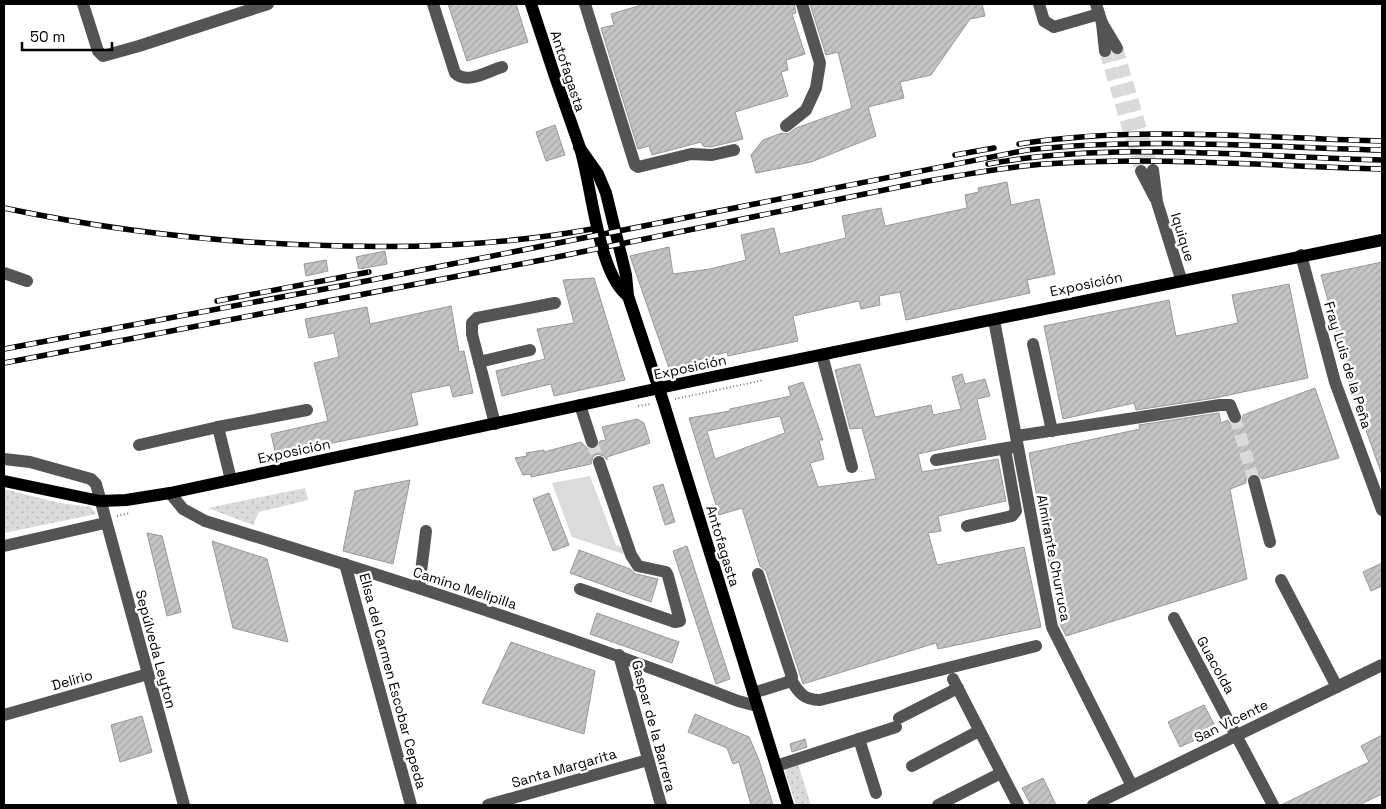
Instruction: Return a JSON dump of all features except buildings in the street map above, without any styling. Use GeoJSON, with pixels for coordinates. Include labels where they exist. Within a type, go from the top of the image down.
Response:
{"type":"FeatureCollection","features":[{"type":"Feature","properties":{"kind":"main road","name":"Antofagasta"},"geometry":{"type":"LineString","coordinates":[[530,4],[579,146],[605,255],[615,282],[628,296],[659,389],[788,805]]}},
{"type":"Feature","properties":{"kind":"main road","name":"Exposición"},"geometry":{"type":"LineString","coordinates":[[4,481],[100,501],[126,500],[170,493],[1181,279],[1382,240]]}},
{"type":"Feature","properties":{"kind":"street"},"geometry":{"type":"LineString","coordinates":[[83,4],[98,51],[104,56],[268,4]]}},
{"type":"Feature","properties":{"kind":"street"},"geometry":{"type":"LineString","coordinates":[[433,4],[455,73],[466,79],[502,67]]}},
{"type":"Feature","properties":{"kind":"street"},"geometry":{"type":"LineString","coordinates":[[585,4],[635,165],[638,167],[691,154],[712,155],[734,150]]}},
{"type":"Feature","properties":{"kind":"street"},"geometry":{"type":"LineString","coordinates":[[786,126],[806,110],[816,88],[820,64],[802,4]]}},
{"type":"Feature","properties":{"kind":"street"},"geometry":{"type":"LineString","coordinates":[[1039,4],[1044,21],[1054,27],[1099,13],[1111,50]]}},
{"type":"Feature","properties":{"kind":"street","name":"Iquique"},"geometry":{"type":"LineString","coordinates":[[1147,170],[1181,279]]}},
{"type":"Feature","properties":{"kind":"street","name":"Fray Luis de la Peña"},"geometry":{"type":"LineString","coordinates":[[1301,255],[1335,382],[1382,510]]}},
{"type":"Feature","properties":{"kind":"street"},"geometry":{"type":"LineString","coordinates":[[4,273],[27,281]]}},
{"type":"Feature","properties":{"kind":"street"},"geometry":{"type":"LineString","coordinates":[[495,424],[472,334],[472,323],[477,318],[555,303]]}},
{"type":"Feature","properties":{"kind":"street","name":"Almirante Churruca"},"geometry":{"type":"LineString","coordinates":[[994,320],[1052,628],[1132,786]]}},
{"type":"Feature","properties":{"kind":"street"},"geometry":{"type":"LineString","coordinates":[[1033,344],[1052,432]]}},
{"type":"Feature","properties":{"kind":"street"},"geometry":{"type":"LineString","coordinates":[[479,362],[530,350]]}},
{"type":"Feature","properties":{"kind":"street"},"geometry":{"type":"LineString","coordinates":[[822,355],[852,467]]}},
{"type":"Feature","properties":{"kind":"street"},"geometry":{"type":"LineString","coordinates":[[936,460],[1005,449],[1017,441],[1052,432],[1220,405],[1230,405],[1235,417]]}},
{"type":"Feature","properties":{"kind":"street"},"geometry":{"type":"LineString","coordinates":[[580,406],[592,442]]}},
{"type":"Feature","properties":{"kind":"street"},"geometry":{"type":"LineString","coordinates":[[139,445],[218,427],[307,410]]}},
{"type":"Feature","properties":{"kind":"street"},"geometry":{"type":"LineString","coordinates":[[218,427],[231,480]]}},
{"type":"Feature","properties":{"kind":"street"},"geometry":{"type":"LineString","coordinates":[[967,526],[1012,516],[1016,511],[1005,449]]}},
{"type":"Feature","properties":{"kind":"street","name":"Sepúlveda Leyton"},"geometry":{"type":"LineString","coordinates":[[4,459],[30,462],[91,479],[96,484],[184,805]]}},
{"type":"Feature","properties":{"kind":"street"},"geometry":{"type":"LineString","coordinates":[[580,589],[675,622],[680,621],[680,615],[666,572],[638,566],[631,555],[599,462]]}},
{"type":"Feature","properties":{"kind":"street"},"geometry":{"type":"LineString","coordinates":[[1254,481],[1270,542]]}},
{"type":"Feature","properties":{"kind":"street","name":"Camino Melipilla"},"geometry":{"type":"LineString","coordinates":[[170,493],[183,509],[197,518],[419,588],[619,655],[738,702],[757,706]]}},
{"type":"Feature","properties":{"kind":"street"},"geometry":{"type":"LineString","coordinates":[[4,546],[105,522]]}},
{"type":"Feature","properties":{"kind":"street"},"geometry":{"type":"LineString","coordinates":[[419,588],[426,531]]}},
{"type":"Feature","properties":{"kind":"street","name":"Elisa del Carmen Escobar Cepeda"},"geometry":{"type":"LineString","coordinates":[[345,564],[411,805]]}},
{"type":"Feature","properties":{"kind":"street"},"geometry":{"type":"LineString","coordinates":[[758,574],[791,674],[791,680],[798,692],[806,698],[820,700],[1036,646]]}},
{"type":"Feature","properties":{"kind":"street"},"geometry":{"type":"LineString","coordinates":[[1281,580],[1337,687]]}},
{"type":"Feature","properties":{"kind":"street","name":"Guacolda"},"geometry":{"type":"LineString","coordinates":[[1174,618],[1273,805]]}},
{"type":"Feature","properties":{"kind":"street","name":"Gaspar de la Barrera"},"geometry":{"type":"LineString","coordinates":[[619,655],[660,805]]}},
{"type":"Feature","properties":{"kind":"street","name":"San Vicente"},"geometry":{"type":"LineString","coordinates":[[1093,805],[1382,665]]}},
{"type":"Feature","properties":{"kind":"street","name":"Delirio"},"geometry":{"type":"LineString","coordinates":[[4,715],[148,674]]}},
{"type":"Feature","properties":{"kind":"street"},"geometry":{"type":"LineString","coordinates":[[753,693],[791,680]]}},
{"type":"Feature","properties":{"kind":"street"},"geometry":{"type":"LineString","coordinates":[[776,766],[859,739],[898,722],[955,684],[1018,805]]}},
{"type":"Feature","properties":{"kind":"street"},"geometry":{"type":"LineString","coordinates":[[912,766],[979,731]]}},
{"type":"Feature","properties":{"kind":"street"},"geometry":{"type":"LineString","coordinates":[[859,739],[876,794]]}},
{"type":"Feature","properties":{"kind":"street","name":"Santa Margarita"},"geometry":{"type":"LineString","coordinates":[[488,805],[648,760]]}},
{"type":"Feature","properties":{"kind":"street"},"geometry":{"type":"LineString","coordinates":[[938,805],[1001,773]]}},
{"type":"Feature","properties":{"kind":"shaded area"},"geometry":{"type":"Polygon","coordinates":[[[590,476],[616,545],[623,547],[626,555],[572,537],[552,483],[590,476]]]}},
{"type":"Feature","properties":{"kind":"shaded area"},"geometry":{"type":"Polygon","coordinates":[[[305,488],[308,500],[259,512],[253,525],[208,508],[305,488]]]}},
{"type":"Feature","properties":{"kind":"shaded area"},"geometry":{"type":"Polygon","coordinates":[[[4,489],[60,503],[91,507],[96,514],[4,533],[4,489]]]}},
{"type":"Feature","properties":{"kind":"shaded area"},"geometry":{"type":"Polygon","coordinates":[[[797,761],[811,805],[796,805],[783,765],[797,761]]]}},
{"type":"Feature","properties":{"kind":"tunnel"},"geometry":{"type":"LineString","coordinates":[[1117,48],[1153,170]]}},
{"type":"Feature","properties":{"kind":"tunnel"},"geometry":{"type":"LineString","coordinates":[[1105,51],[1141,171]]}},
{"type":"Feature","properties":{"kind":"tunnel"},"geometry":{"type":"LineString","coordinates":[[1235,417],[1254,481]]}},
{"type":"Feature","properties":{"kind":"tunnel"},"geometry":{"type":"LineString","coordinates":[[592,442],[599,462]]}},
{"type":"Feature","properties":{"kind":"railway"},"geometry":{"type":"LineString","coordinates":[[1019,144],[1064,138],[1155,134],[1382,141]]}},
{"type":"Feature","properties":{"kind":"railway"},"geometry":{"type":"LineString","coordinates":[[4,349],[351,284],[1027,150],[1071,146],[1160,143],[1382,150]]}},
{"type":"Feature","properties":{"kind":"railway"},"geometry":{"type":"LineString","coordinates":[[955,155],[994,148]]}},
{"type":"Feature","properties":{"kind":"railway"},"geometry":{"type":"LineString","coordinates":[[988,164],[1035,157],[1084,153],[1134,152],[1184,152],[1382,160]]}},
{"type":"Feature","properties":{"kind":"railway"},"geometry":{"type":"LineString","coordinates":[[4,363],[547,259],[928,181],[1001,169],[1045,164],[1129,161],[1214,162],[1382,169]]}},
{"type":"Feature","properties":{"kind":"railway"},"geometry":{"type":"LineString","coordinates":[[4,208],[131,230],[258,243],[301,245],[407,246],[469,244],[592,229]]}},
{"type":"Feature","properties":{"kind":"railway"},"geometry":{"type":"LineString","coordinates":[[217,301],[369,272]]}}]}
